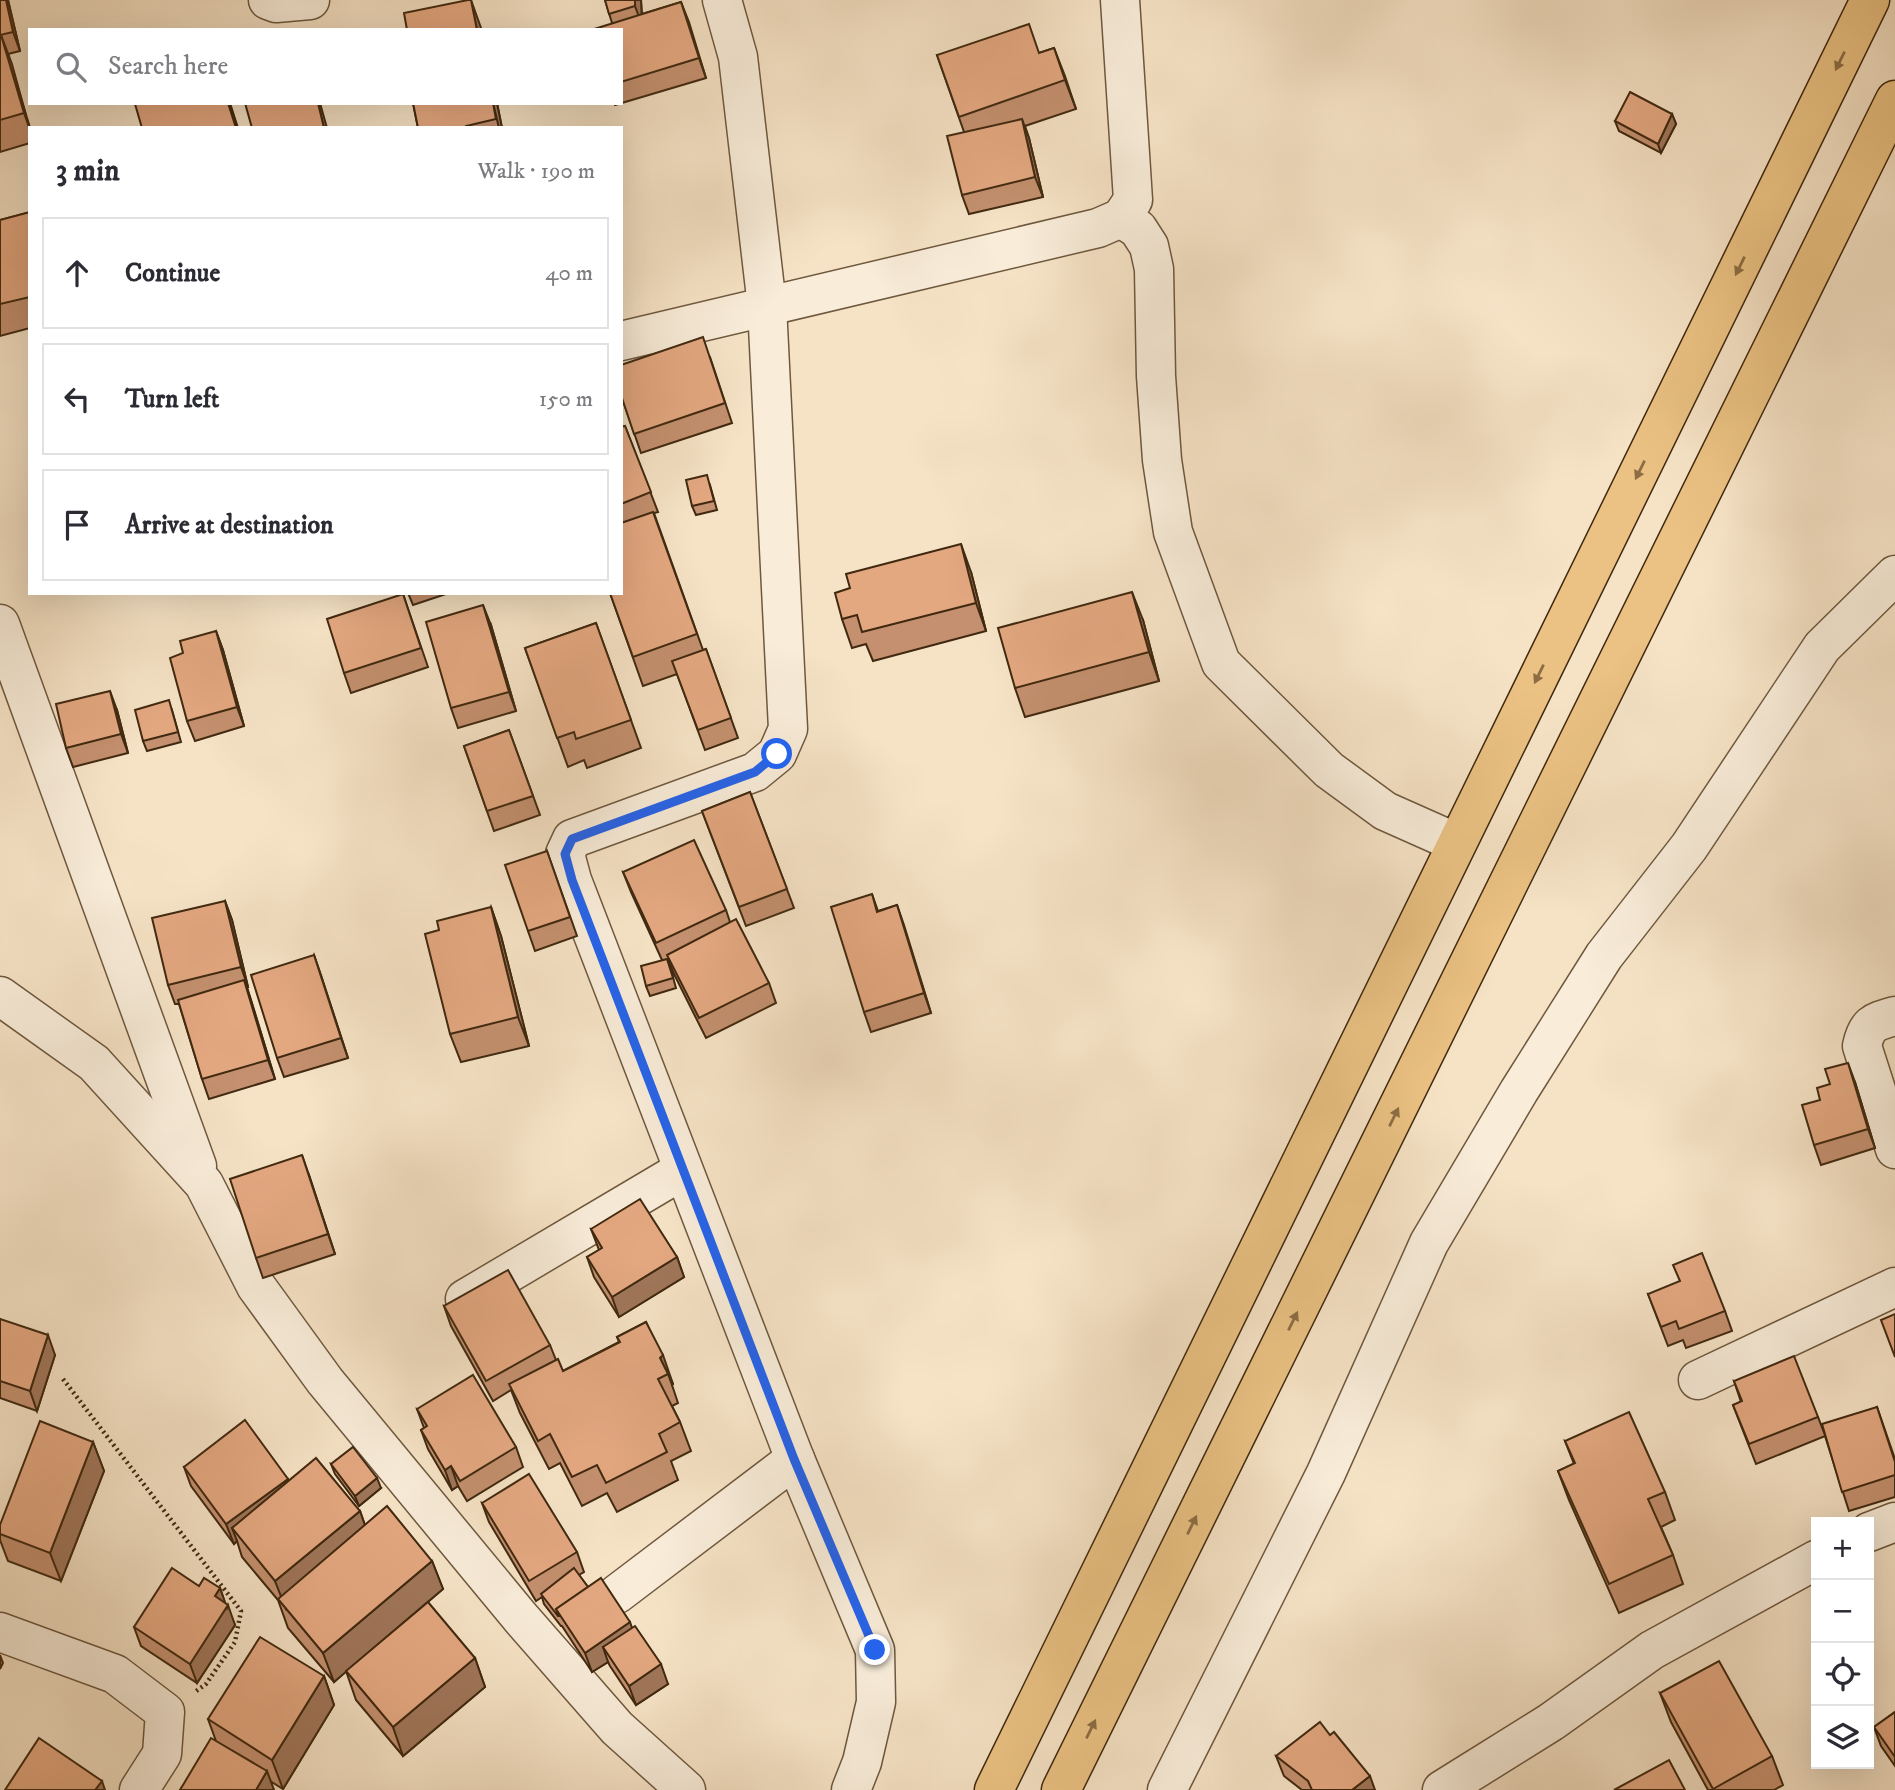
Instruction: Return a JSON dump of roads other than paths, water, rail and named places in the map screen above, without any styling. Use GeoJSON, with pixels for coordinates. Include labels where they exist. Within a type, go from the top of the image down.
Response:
{"type":"FeatureCollection","features":[{"type":"Feature","properties":{"kind":"highway"},"geometry":{"type":"LineString","coordinates":[[994,1790],[1870,0]]}},
{"type":"Feature","properties":{"kind":"highway"},"geometry":{"type":"LineString","coordinates":[[1061,1790],[1895,100]]}},
{"type":"Feature","properties":{"kind":"street"},"geometry":{"type":"LineString","coordinates":[[268,0],[276,3],[310,0]]}},
{"type":"Feature","properties":{"kind":"street"},"geometry":{"type":"LineString","coordinates":[[722,0],[738,57],[767,306],[788,729],[777,754],[755,772],[572,839],[565,854],[572,880],[794,1459],[875,1650],[876,1702],[862,1762],[851,1790]]}},
{"type":"Feature","properties":{"kind":"street"},"geometry":{"type":"LineString","coordinates":[[623,341],[1098,228],[1121,218],[1133,200],[1120,0]]}},
{"type":"Feature","properties":{"kind":"street"},"geometry":{"type":"LineString","coordinates":[[1121,218],[1138,229],[1149,246],[1154,269],[1156,376],[1162,460],[1173,532],[1221,663],[1329,770],[1385,811],[1457,843]]}},
{"type":"Feature","properties":{"kind":"street"},"geometry":{"type":"LineString","coordinates":[[1167,1790],[1326,1472],[1429,1243],[1512,1103],[1604,956],[1689,847],[1822,647],[1895,575]]}},
{"type":"Feature","properties":{"kind":"street"},"geometry":{"type":"LineString","coordinates":[[0,624],[204,1184],[256,1286],[325,1381],[520,1617],[617,1728],[686,1790]]}},
{"type":"Feature","properties":{"kind":"street"},"geometry":{"type":"LineString","coordinates":[[0,996],[94,1063],[204,1184]]}},
{"type":"Feature","properties":{"kind":"street"},"geometry":{"type":"LineString","coordinates":[[1895,1016],[1876,1021],[1870,1026],[1865,1031],[1862,1046],[1895,1150]]}},
{"type":"Feature","properties":{"kind":"street"},"geometry":{"type":"LineString","coordinates":[[94,1063],[150,1036]]}},
{"type":"Feature","properties":{"kind":"street"},"geometry":{"type":"LineString","coordinates":[[450,1308],[683,1170]]}},
{"type":"Feature","properties":{"kind":"street"},"geometry":{"type":"LineString","coordinates":[[1698,1380],[1895,1287]]}},
{"type":"Feature","properties":{"kind":"street"},"geometry":{"type":"LineString","coordinates":[[617,1594],[794,1459]]}},
{"type":"Feature","properties":{"kind":"street"},"geometry":{"type":"LineString","coordinates":[[1874,1530],[1895,1522]]}},
{"type":"Feature","properties":{"kind":"street"},"geometry":{"type":"LineString","coordinates":[[1442,1790],[1551,1723],[1652,1650],[1811,1563]]}},
{"type":"Feature","properties":{"kind":"street"},"geometry":{"type":"LineString","coordinates":[[0,1632],[116,1674],[165,1712],[162,1754],[139,1790]]}}]}
